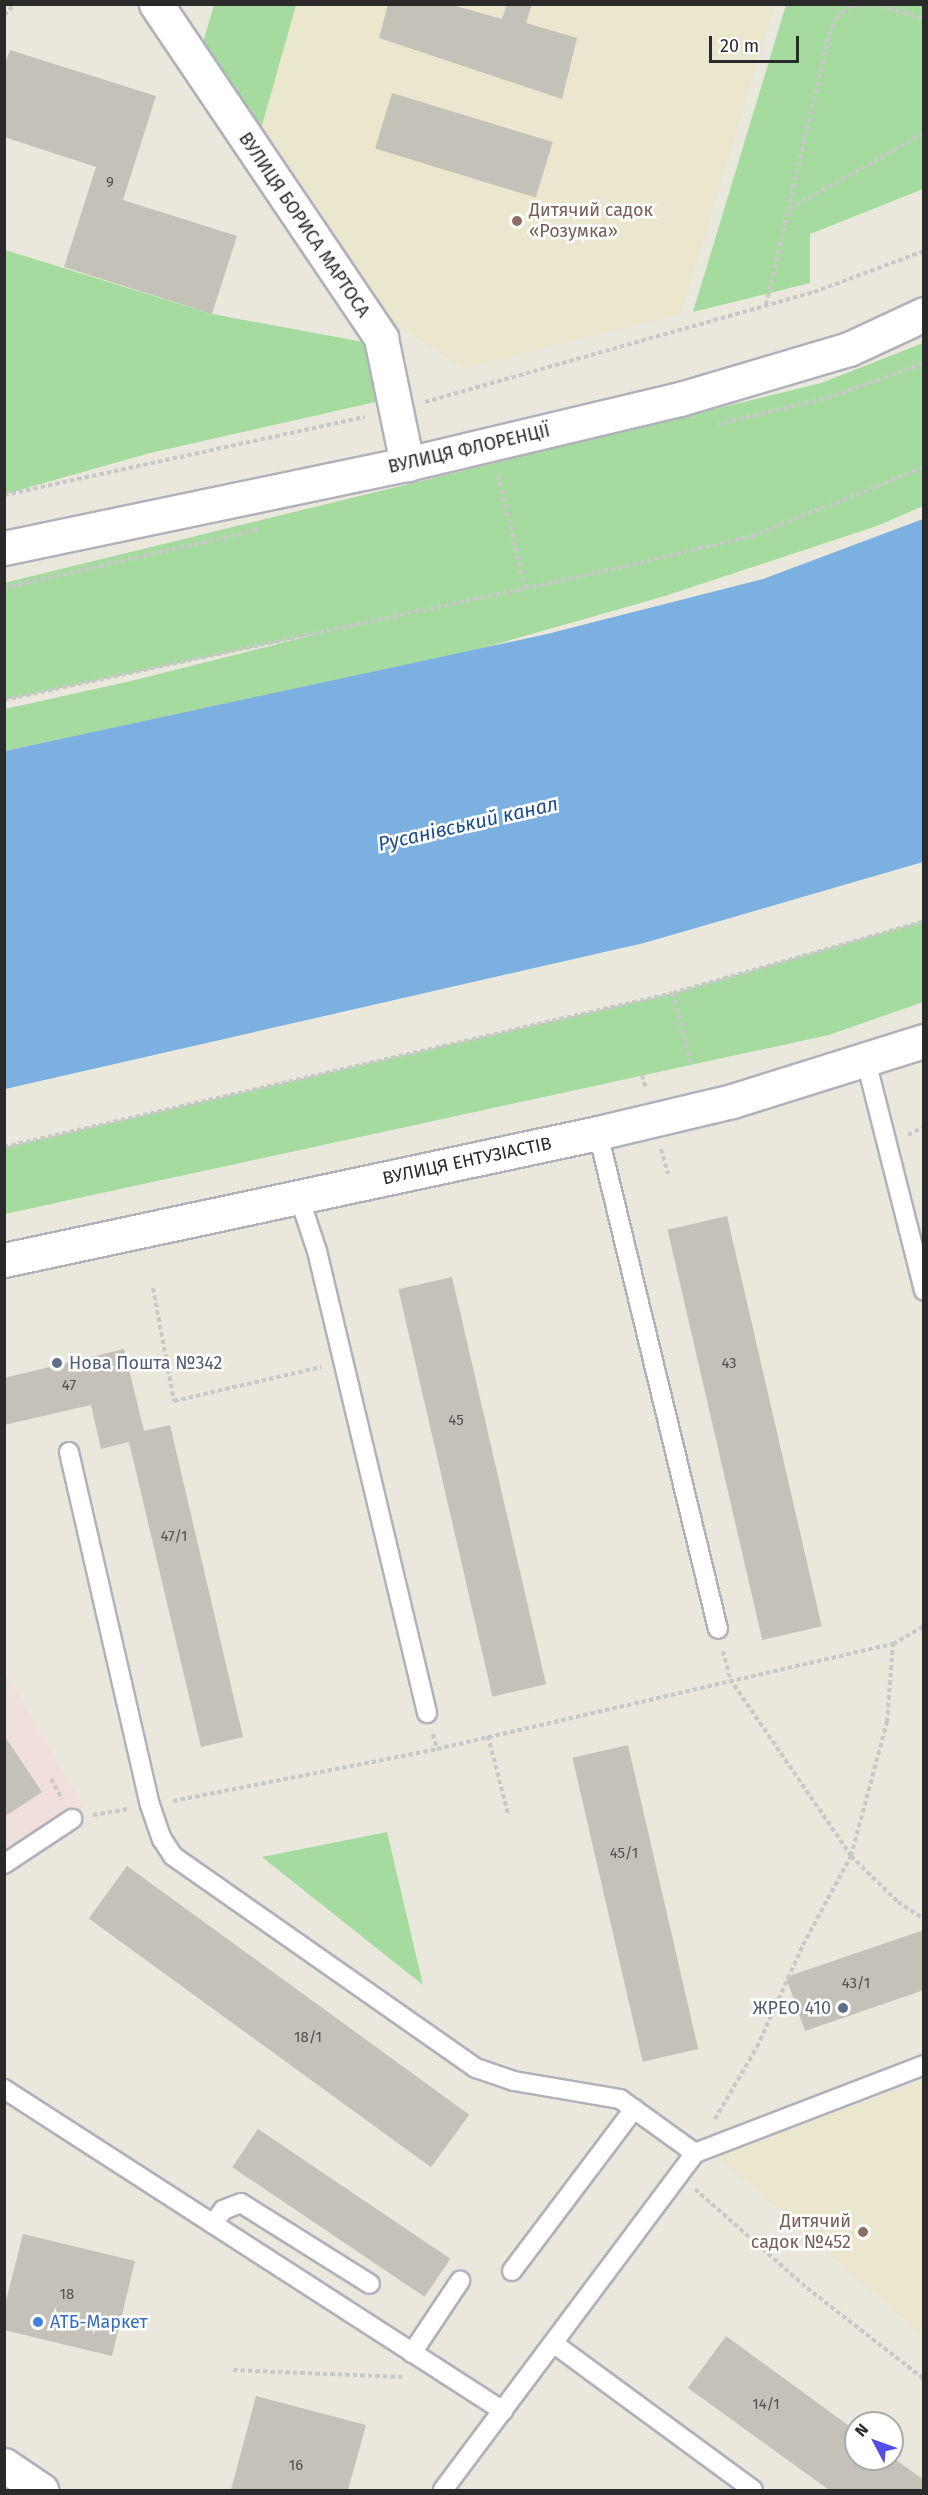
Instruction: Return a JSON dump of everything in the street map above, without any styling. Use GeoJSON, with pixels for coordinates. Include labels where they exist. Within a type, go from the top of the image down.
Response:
{"type":"FeatureCollection","features":[{"type":"Feature","properties":{"kind":"street","name":"ВУЛИЦЯ БОРИСА МАРТОСА"},"geometry":{"type":"LineString","coordinates":[[156,4],[381,338],[398,410],[407,464]]}},
{"type":"Feature","properties":{"kind":"street","name":"ВУЛИЦЯ ФЛОРЕНЦІЇ"},"geometry":{"type":"LineString","coordinates":[[4,548],[407,464],[680,399],[849,349],[924,314]]}},
{"type":"Feature","properties":{"kind":"street","name":"ВУЛИЦЯ ЕНТУЗІАСТІВ"},"geometry":{"type":"LineString","coordinates":[[4,1260],[598,1133],[732,1101],[924,1041]]}},
{"type":"Feature","properties":{"kind":"street"},"geometry":{"type":"LineString","coordinates":[[4,2465],[41,2490]]}},
{"type":"Feature","properties":{"kind":"lane"},"geometry":{"type":"LineString","coordinates":[[866,1061],[924,1291]]}},
{"type":"Feature","properties":{"kind":"lane"},"geometry":{"type":"LineString","coordinates":[[598,1133],[718,1629]]}},
{"type":"Feature","properties":{"kind":"lane"},"geometry":{"type":"LineString","coordinates":[[299,1197],[317,1251],[427,1713]]}},
{"type":"Feature","properties":{"kind":"lane"},"geometry":{"type":"LineString","coordinates":[[69,1452],[150,1806],[162,1839],[189,1869],[459,2059],[497,2077],[620,2099],[695,2153]]}},
{"type":"Feature","properties":{"kind":"lane"},"geometry":{"type":"LineString","coordinates":[[4,1864],[72,1819]]}},
{"type":"Feature","properties":{"kind":"lane"},"geometry":{"type":"LineString","coordinates":[[444,2490],[695,2153],[924,2065]]}},
{"type":"Feature","properties":{"kind":"lane"},"geometry":{"type":"LineString","coordinates":[[4,2090],[502,2411]]}},
{"type":"Feature","properties":{"kind":"lane"},"geometry":{"type":"LineString","coordinates":[[512,2271],[634,2109]]}},
{"type":"Feature","properties":{"kind":"lane"},"geometry":{"type":"LineString","coordinates":[[213,2224],[224,2210],[241,2204],[370,2284]]}},
{"type":"Feature","properties":{"kind":"lane"},"geometry":{"type":"LineString","coordinates":[[412,2353],[460,2281]]}},
{"type":"Feature","properties":{"kind":"lane"},"geometry":{"type":"LineString","coordinates":[[553,2343],[753,2490]]}},
{"type":"Feature","properties":{"kind":"path"},"geometry":{"type":"LineString","coordinates":[[4,15],[15,4]]}},
{"type":"Feature","properties":{"kind":"path"},"geometry":{"type":"LineString","coordinates":[[766,305],[829,35],[836,18],[850,6],[867,4]]}},
{"type":"Feature","properties":{"kind":"path"},"geometry":{"type":"LineString","coordinates":[[874,4],[924,19]]}},
{"type":"Feature","properties":{"kind":"path"},"geometry":{"type":"LineString","coordinates":[[788,210],[924,133]]}},
{"type":"Feature","properties":{"kind":"path"},"geometry":{"type":"LineString","coordinates":[[4,495],[398,410],[814,292],[924,251]]}},
{"type":"Feature","properties":{"kind":"path"},"geometry":{"type":"LineString","coordinates":[[4,700],[525,588],[752,536],[924,467]]}},
{"type":"Feature","properties":{"kind":"path"},"geometry":{"type":"LineString","coordinates":[[498,475],[525,588]]}},
{"type":"Feature","properties":{"kind":"path"},"geometry":{"type":"LineString","coordinates":[[4,1147],[673,993],[924,921]]}},
{"type":"Feature","properties":{"kind":"path"},"geometry":{"type":"LineString","coordinates":[[673,993],[691,1065]]}},
{"type":"Feature","properties":{"kind":"path"},"geometry":{"type":"LineString","coordinates":[[153,1288],[174,1401],[344,1362]]}},
{"type":"Feature","properties":{"kind":"path"},"geometry":{"type":"LineString","coordinates":[[150,1806],[488,1736],[730,1679],[893,1644],[924,1626]]}},
{"type":"Feature","properties":{"kind":"path"},"geometry":{"type":"LineString","coordinates":[[695,2153],[757,2047],[803,1945],[851,1856],[886,1722],[893,1644]]}},
{"type":"Feature","properties":{"kind":"path"},"geometry":{"type":"LineString","coordinates":[[730,1679],[851,1856],[898,1902],[924,1919]]}},
{"type":"Feature","properties":{"kind":"path"},"geometry":{"type":"LineString","coordinates":[[488,1736],[508,1814]]}},
{"type":"Feature","properties":{"kind":"path"},"geometry":{"type":"LineString","coordinates":[[679,2175],[807,2288],[924,2379]]}},
{"type":"Feature","properties":{"kind":"path"},"geometry":{"type":"LineString","coordinates":[[233,2370],[453,2379]]}},
{"type":"Feature","properties":{"kind":"shaded area","name":"Дитячий садок «Розумка»"},"geometry":{"type":"Polygon","coordinates":[[[296,5],[775,5],[681,314],[463,369],[393,322],[261,129],[296,5]]]}},
{"type":"Feature","properties":{"kind":"shaded area"},"geometry":{"type":"Polygon","coordinates":[[[4,1670],[83,1807],[5,1860],[4,1860],[4,1670]]]}},
{"type":"Feature","properties":{"kind":"shaded area","name":"Дитячий садок №452"},"geometry":{"type":"Polygon","coordinates":[[[924,2081],[923,2336],[716,2155],[924,2081]]]}},
{"type":"Feature","properties":{"kind":"green space"},"geometry":{"type":"Polygon","coordinates":[[[214,5],[296,5],[261,129],[201,49],[214,5]]]}},
{"type":"Feature","properties":{"kind":"green space"},"geometry":{"type":"Polygon","coordinates":[[[786,5],[923,5],[923,189],[810,234],[810,283],[693,312],[786,5]]]}},
{"type":"Feature","properties":{"kind":"green space"},"geometry":{"type":"Polygon","coordinates":[[[5,250],[212,314],[369,343],[384,400],[150,453],[5,494],[5,250]]]}},
{"type":"Feature","properties":{"kind":"green space"},"geometry":{"type":"Polygon","coordinates":[[[923,343],[923,506],[877,526],[665,596],[479,649],[5,751],[5,709],[131,681],[317,634],[5,700],[4,583],[821,383],[923,343]]]}},
{"type":"Feature","properties":{"kind":"green space"},"geometry":{"type":"Polygon","coordinates":[[[923,921],[923,1002],[829,1035],[5,1214],[5,1147],[673,993],[923,921]]]}},
{"type":"Feature","properties":{"kind":"green space"},"geometry":{"type":"Polygon","coordinates":[[[387,1832],[423,1985],[262,1857],[387,1832]]]}},
{"type":"Feature","properties":{"kind":"water","name":"Русанівський канал"},"geometry":{"type":"Polygon","coordinates":[[[923,519],[923,862],[644,943],[5,1089],[5,751],[547,634],[763,579],[923,519]]]}},
{"type":"Feature","properties":{"kind":"building"},"geometry":{"type":"Polygon","coordinates":[[[388,4],[449,4],[502,19],[507,4],[532,4],[526,23],[577,38],[562,99],[379,38],[388,4]]]}},
{"type":"Feature","properties":{"kind":"building"},"geometry":{"type":"Polygon","coordinates":[[[10,50],[156,96],[123,200],[237,236],[212,314],[64,267],[96,167],[4,137],[4,66],[10,50]]]}},
{"type":"Feature","properties":{"kind":"building"},"geometry":{"type":"Polygon","coordinates":[[[392,93],[553,142],[536,198],[375,148],[392,93]]]}},
{"type":"Feature","properties":{"kind":"building"},"geometry":{"type":"Polygon","coordinates":[[[727,1216],[822,1626],[762,1640],[668,1230],[727,1216]]]}},
{"type":"Feature","properties":{"kind":"building"},"geometry":{"type":"Polygon","coordinates":[[[452,1277],[546,1684],[492,1697],[398,1289],[452,1277]]]}},
{"type":"Feature","properties":{"kind":"building"},"geometry":{"type":"Polygon","coordinates":[[[124,1349],[144,1431],[170,1425],[243,1737],[201,1747],[129,1442],[101,1449],[91,1405],[4,1425],[4,1378],[124,1349]]]}},
{"type":"Feature","properties":{"kind":"building"},"geometry":{"type":"Polygon","coordinates":[[[4,1735],[42,1792],[4,1817],[4,1735]]]}},
{"type":"Feature","properties":{"kind":"building"},"geometry":{"type":"Polygon","coordinates":[[[628,1745],[698,2049],[643,2062],[572,1758],[628,1745]]]}},
{"type":"Feature","properties":{"kind":"building"},"geometry":{"type":"Polygon","coordinates":[[[127,1866],[469,2115],[431,2167],[89,1919],[127,1866]]]}},
{"type":"Feature","properties":{"kind":"building"},"geometry":{"type":"Polygon","coordinates":[[[924,1930],[924,1990],[805,2031],[786,1977],[924,1930]]]}},
{"type":"Feature","properties":{"kind":"building"},"geometry":{"type":"Polygon","coordinates":[[[258,2129],[450,2259],[425,2297],[232,2167],[258,2129]]]}},
{"type":"Feature","properties":{"kind":"building"},"geometry":{"type":"Polygon","coordinates":[[[23,2234],[135,2261],[112,2356],[4,2330],[4,2309],[23,2234]]]}},
{"type":"Feature","properties":{"kind":"building"},"geometry":{"type":"Polygon","coordinates":[[[726,2336],[844,2422],[844,2471],[904,2471],[904,2466],[924,2480],[924,2490],[829,2490],[688,2388],[726,2336]]]}},
{"type":"Feature","properties":{"kind":"building"},"geometry":{"type":"Polygon","coordinates":[[[256,2396],[366,2425],[348,2490],[231,2490],[256,2396]]]}},
{"type":"Feature","properties":{"kind":"place","name":"Дитячий садок «Розумка»"},"geometry":{"type":"Point","coordinates":[517,221]}},
{"type":"Feature","properties":{"kind":"place","name":"Нова Пошта №342"},"geometry":{"type":"Point","coordinates":[57,1363]}},
{"type":"Feature","properties":{"kind":"place","name":"ЖРЕО 410"},"geometry":{"type":"Point","coordinates":[843,2008]}},
{"type":"Feature","properties":{"kind":"place","name":"Дитячий садок №452"},"geometry":{"type":"Point","coordinates":[863,2232]}},
{"type":"Feature","properties":{"kind":"place","name":"АТБ-Маркет"},"geometry":{"type":"Point","coordinates":[38,2322]}}]}
